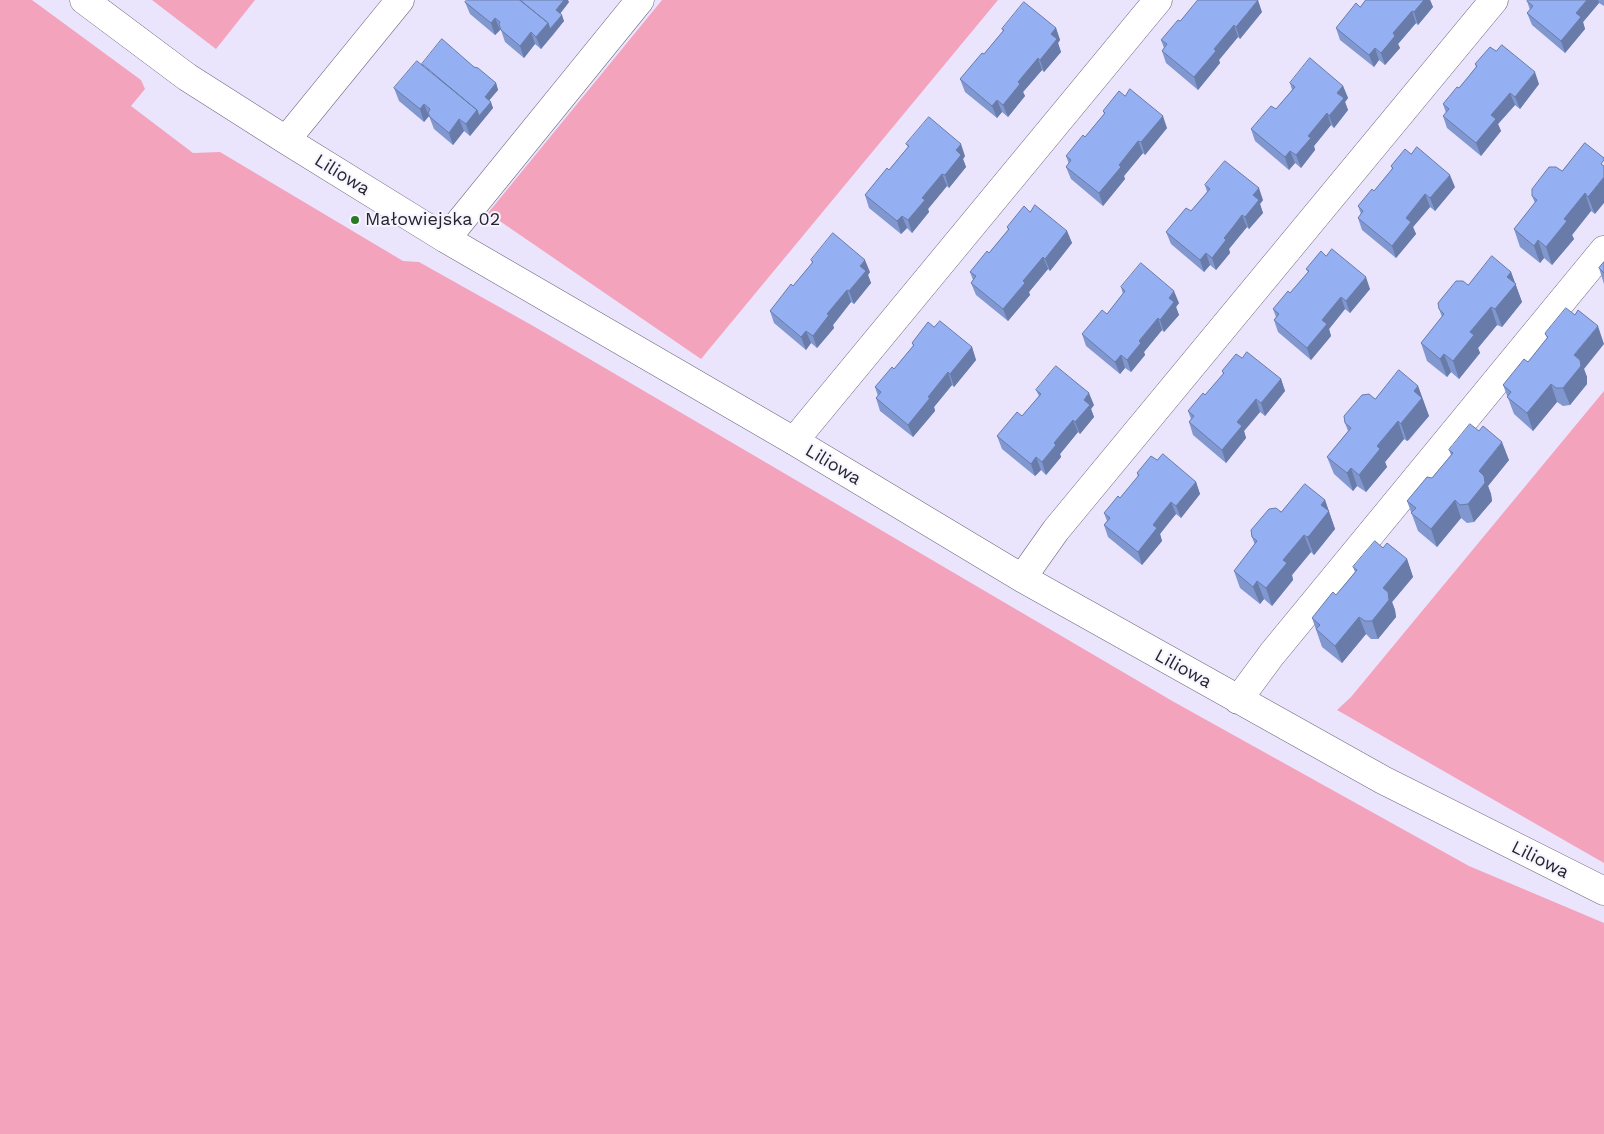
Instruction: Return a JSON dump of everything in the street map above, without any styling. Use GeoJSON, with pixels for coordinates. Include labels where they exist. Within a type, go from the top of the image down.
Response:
{"type":"FeatureCollection","features":[{"type":"Feature","properties":{"kind":"street","name":"Liliowa"},"geometry":{"type":"LineString","coordinates":[[84,0],[187,77],[446,239],[794,441],[1022,578],[1383,780],[1604,891]]}},
{"type":"Feature","properties":{"kind":"street"},"geometry":{"type":"LineString","coordinates":[[286,140],[400,0]]}},
{"type":"Feature","properties":{"kind":"street"},"geometry":{"type":"LineString","coordinates":[[446,239],[640,0]]}},
{"type":"Feature","properties":{"kind":"street"},"geometry":{"type":"LineString","coordinates":[[794,441],[1158,0]]}},
{"type":"Feature","properties":{"kind":"street"},"geometry":{"type":"LineString","coordinates":[[1022,578],[1056,530],[1494,0]]}},
{"type":"Feature","properties":{"kind":"street"},"geometry":{"type":"LineString","coordinates":[[1238,700],[1272,654],[1604,250]]}},
{"type":"Feature","properties":{"kind":"shaded area"},"geometry":{"type":"Polygon","coordinates":[[[0,0],[32,0],[141,80],[145,89],[131,106],[193,153],[220,152],[403,261],[419,262],[535,327],[1174,702],[1469,866],[1604,923],[1604,1134],[0,1134],[0,0]]]}},
{"type":"Feature","properties":{"kind":"shaded area"},"geometry":{"type":"Polygon","coordinates":[[[152,0],[255,0],[216,49],[152,0]]]}},
{"type":"Feature","properties":{"kind":"shaded area"},"geometry":{"type":"Polygon","coordinates":[[[662,0],[998,0],[701,359],[488,213],[662,0]]]}},
{"type":"Feature","properties":{"kind":"shaded area"},"geometry":{"type":"Polygon","coordinates":[[[1604,391],[1604,863],[1337,710],[1351,697],[1604,391]]]}},
{"type":"Feature","properties":{"kind":"building"},"geometry":{"type":"Polygon","coordinates":[[[467,0],[520,0],[548,23],[536,37],[531,32],[520,46],[501,30],[500,22],[495,18],[491,23],[465,2],[467,0]]]}},
{"type":"Feature","properties":{"kind":"building"},"geometry":{"type":"Polygon","coordinates":[[[520,0],[564,0],[556,10],[562,15],[550,29],[548,23],[520,0]]]}},
{"type":"Feature","properties":{"kind":"building"},"geometry":{"type":"Polygon","coordinates":[[[1198,0],[1258,0],[1236,27],[1234,25],[1214,49],[1216,51],[1194,77],[1162,51],[1167,44],[1161,40],[1198,0]]]}},
{"type":"Feature","properties":{"kind":"building"},"geometry":{"type":"Polygon","coordinates":[[[1366,0],[1424,0],[1393,33],[1395,36],[1381,53],[1375,48],[1369,55],[1336,28],[1356,3],[1360,7],[1366,0]]]}},
{"type":"Feature","properties":{"kind":"building"},"geometry":{"type":"Polygon","coordinates":[[[1528,0],[1587,0],[1576,13],[1581,17],[1561,41],[1527,13],[1533,6],[1528,0]]]}},
{"type":"Feature","properties":{"kind":"building"},"geometry":{"type":"Polygon","coordinates":[[[1024,2],[1056,28],[1051,34],[1057,39],[1040,60],[1038,58],[1018,82],[1020,84],[1003,105],[997,100],[992,106],[960,79],[1004,30],[1002,29],[1024,2]]]}},
{"type":"Feature","properties":{"kind":"building"},"geometry":{"type":"Polygon","coordinates":[[[442,39],[496,83],[485,97],[491,102],[479,116],[477,110],[422,64],[442,39]]]}},
{"type":"Feature","properties":{"kind":"building"},"geometry":{"type":"Polygon","coordinates":[[[1502,45],[1535,72],[1515,97],[1510,93],[1491,115],[1496,119],[1476,143],[1443,116],[1449,109],[1443,104],[1469,76],[1477,66],[1475,64],[1490,47],[1496,51],[1502,45]]]}},
{"type":"Feature","properties":{"kind":"building"},"geometry":{"type":"Polygon","coordinates":[[[1310,58],[1343,86],[1337,93],[1344,98],[1329,116],[1327,113],[1308,136],[1311,138],[1296,155],[1290,151],[1285,157],[1251,129],[1271,106],[1276,109],[1295,87],[1290,83],[1310,58]]]}},
{"type":"Feature","properties":{"kind":"building"},"geometry":{"type":"Polygon","coordinates":[[[417,61],[477,110],[466,124],[459,119],[449,133],[430,117],[428,113],[430,109],[424,104],[420,109],[394,88],[417,61]]]}},
{"type":"Feature","properties":{"kind":"building"},"geometry":{"type":"Polygon","coordinates":[[[1130,89],[1163,116],[1141,142],[1138,141],[1119,165],[1121,167],[1099,193],[1066,167],[1071,160],[1066,156],[1083,135],[1085,137],[1105,113],[1103,111],[1119,91],[1125,96],[1130,89]]]}},
{"type":"Feature","properties":{"kind":"building"},"geometry":{"type":"Polygon","coordinates":[[[929,117],[961,144],[956,150],[961,155],[945,175],[942,174],[922,198],[925,200],[908,220],[902,216],[897,221],[865,195],[887,168],[889,170],[909,146],[906,144],[929,117]]]}},
{"type":"Feature","properties":{"kind":"building"},"geometry":{"type":"Polygon","coordinates":[[[1585,143],[1604,158],[1601,164],[1604,166],[1604,177],[1588,197],[1585,193],[1564,219],[1567,221],[1546,247],[1538,240],[1534,246],[1514,229],[1537,200],[1532,196],[1532,189],[1549,167],[1556,167],[1562,171],[1585,143]]]}},
{"type":"Feature","properties":{"kind":"building"},"geometry":{"type":"Polygon","coordinates":[[[1417,147],[1450,175],[1430,198],[1425,194],[1406,218],[1411,222],[1392,246],[1358,218],[1363,211],[1358,206],[1372,189],[1374,191],[1393,168],[1391,166],[1405,149],[1411,154],[1417,147]]]}},
{"type":"Feature","properties":{"kind":"building"},"geometry":{"type":"Polygon","coordinates":[[[1225,161],[1259,188],[1253,195],[1259,200],[1245,217],[1242,215],[1224,238],[1226,240],[1212,258],[1206,253],[1200,260],[1166,232],[1186,208],[1191,211],[1210,189],[1205,185],[1225,161]]]}},
{"type":"Feature","properties":{"kind":"building"},"geometry":{"type":"Polygon","coordinates":[[[1035,205],[1067,231],[1045,259],[1043,257],[1023,281],[1025,283],[1003,309],[971,283],[976,276],[970,272],[987,251],[989,253],[1009,229],[1007,227],[1024,206],[1030,212],[1035,205]]]}},
{"type":"Feature","properties":{"kind":"building"},"geometry":{"type":"Polygon","coordinates":[[[833,233],[865,260],[860,266],[866,271],[827,314],[829,315],[813,336],[806,331],[801,337],[770,311],[791,284],[793,286],[813,262],[811,260],[833,233]]]}},
{"type":"Feature","properties":{"kind":"building"},"geometry":{"type":"Polygon","coordinates":[[[1332,249],[1366,277],[1346,301],[1341,297],[1322,320],[1327,324],[1307,348],[1274,320],[1279,314],[1273,309],[1309,271],[1306,269],[1321,251],[1326,256],[1332,249]]]}},
{"type":"Feature","properties":{"kind":"building"},"geometry":{"type":"Polygon","coordinates":[[[1492,256],[1511,272],[1507,277],[1516,284],[1495,309],[1491,307],[1470,332],[1474,335],[1453,361],[1444,354],[1440,359],[1421,343],[1444,314],[1439,309],[1438,303],[1456,281],[1463,281],[1468,285],[1492,256]]]}},
{"type":"Feature","properties":{"kind":"building"},"geometry":{"type":"Polygon","coordinates":[[[1604,262],[1604,273],[1599,268],[1604,262]]]}},
{"type":"Feature","properties":{"kind":"building"},"geometry":{"type":"Polygon","coordinates":[[[1141,263],[1174,291],[1169,298],[1174,302],[1160,320],[1158,318],[1139,341],[1141,343],[1127,360],[1121,355],[1115,362],[1082,334],[1102,310],[1107,314],[1125,291],[1121,287],[1141,263]]]}},
{"type":"Feature","properties":{"kind":"building"},"geometry":{"type":"Polygon","coordinates":[[[1566,308],[1575,315],[1578,310],[1598,326],[1574,355],[1580,360],[1581,366],[1563,388],[1556,388],[1551,384],[1527,413],[1507,397],[1511,392],[1503,385],[1524,359],[1528,362],[1548,337],[1545,334],[1546,332],[1566,308]]]}},
{"type":"Feature","properties":{"kind":"building"},"geometry":{"type":"Polygon","coordinates":[[[940,321],[972,347],[950,374],[948,372],[908,425],[876,398],[881,392],[875,387],[892,367],[894,369],[914,345],[912,343],[928,322],[934,327],[940,321]]]}},
{"type":"Feature","properties":{"kind":"building"},"geometry":{"type":"Polygon","coordinates":[[[1247,352],[1281,379],[1261,403],[1256,399],[1237,422],[1242,426],[1222,450],[1189,422],[1194,416],[1188,411],[1224,373],[1222,371],[1236,354],[1242,358],[1247,352]]]}},
{"type":"Feature","properties":{"kind":"building"},"geometry":{"type":"Polygon","coordinates":[[[1056,366],[1089,393],[1084,400],[1090,405],[1075,422],[1073,420],[1054,443],[1056,445],[1042,462],[1036,457],[1031,464],[997,436],[1017,412],[1022,416],[1041,394],[1036,390],[1056,366]]]}},
{"type":"Feature","properties":{"kind":"building"},"geometry":{"type":"Polygon","coordinates":[[[1399,370],[1418,386],[1414,391],[1422,398],[1401,424],[1398,421],[1377,446],[1380,449],[1359,475],[1351,468],[1347,473],[1327,457],[1351,428],[1345,423],[1344,416],[1362,395],[1369,394],[1375,399],[1399,370]]]}},
{"type":"Feature","properties":{"kind":"building"},"geometry":{"type":"Polygon","coordinates":[[[1470,424],[1479,431],[1483,426],[1502,442],[1479,471],[1484,476],[1485,483],[1468,504],[1460,505],[1455,500],[1431,529],[1411,513],[1416,508],[1407,501],[1427,477],[1432,478],[1453,453],[1449,450],[1470,424]]]}},
{"type":"Feature","properties":{"kind":"building"},"geometry":{"type":"Polygon","coordinates":[[[1163,454],[1196,482],[1176,506],[1171,502],[1153,525],[1157,528],[1138,552],[1104,525],[1110,518],[1104,513],[1118,496],[1120,498],[1139,475],[1137,473],[1151,456],[1157,460],[1163,454]]]}},
{"type":"Feature","properties":{"kind":"building"},"geometry":{"type":"Polygon","coordinates":[[[1305,484],[1325,500],[1321,505],[1329,511],[1309,536],[1304,535],[1283,560],[1287,563],[1266,588],[1257,581],[1253,587],[1234,571],[1257,541],[1252,537],[1251,530],[1269,509],[1276,508],[1281,512],[1305,484]]]}},
{"type":"Feature","properties":{"kind":"building"},"geometry":{"type":"Polygon","coordinates":[[[1375,541],[1383,548],[1387,543],[1407,559],[1383,588],[1388,592],[1389,600],[1372,621],[1365,621],[1359,617],[1335,646],[1316,629],[1320,625],[1312,618],[1332,593],[1336,595],[1357,570],[1353,567],[1375,541]]]}},
{"type":"Feature","properties":{"kind":"place","name":"Małowiejska 02"},"geometry":{"type":"Point","coordinates":[355,220]}}]}
